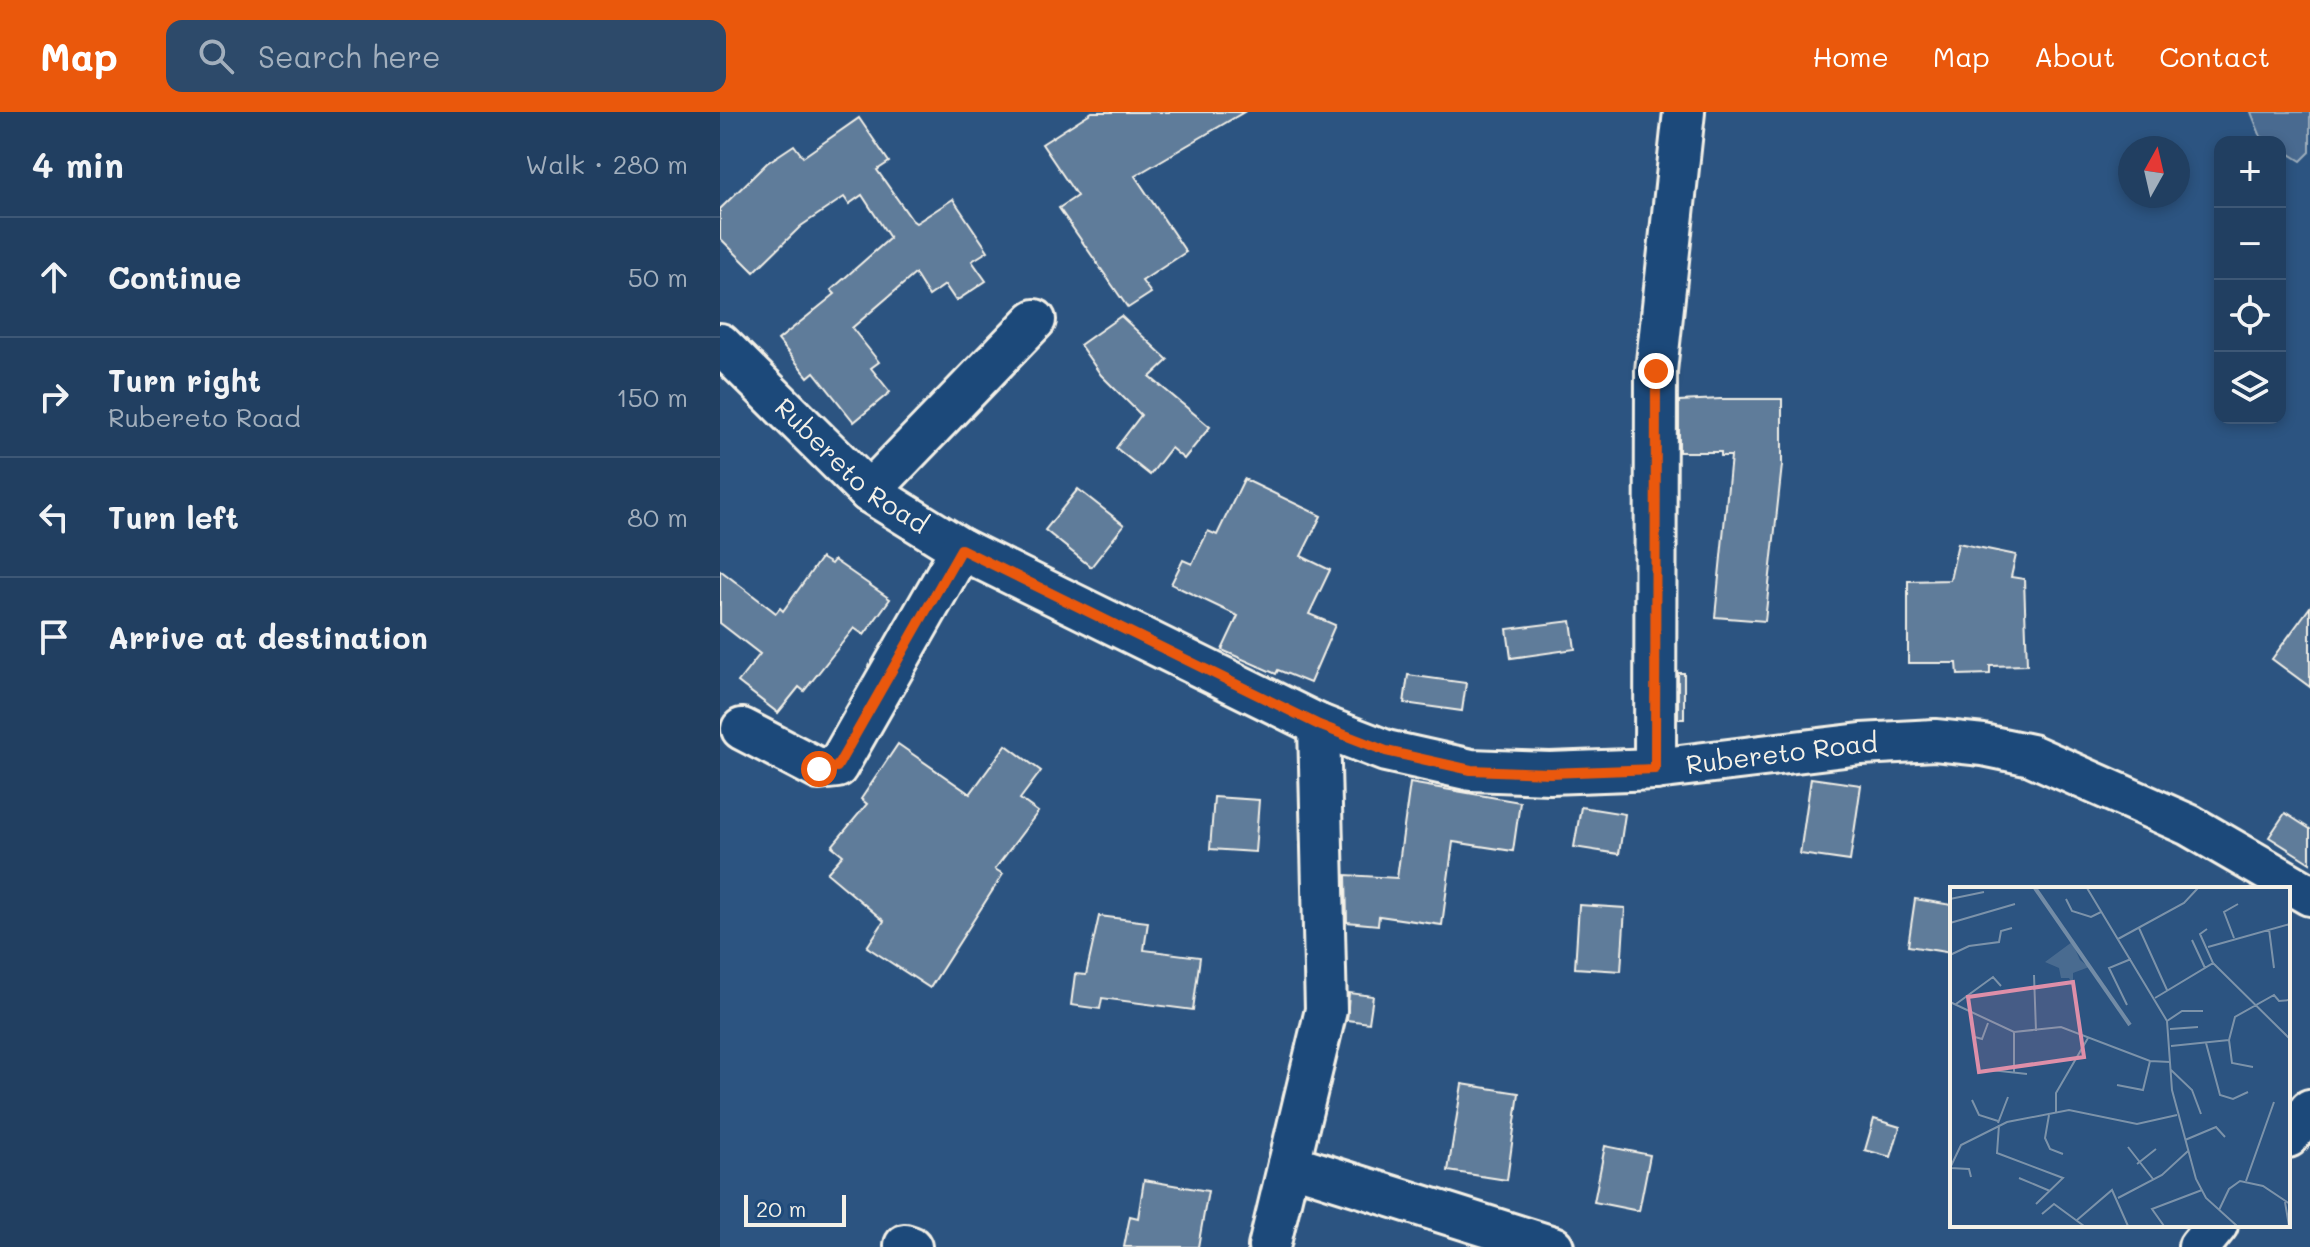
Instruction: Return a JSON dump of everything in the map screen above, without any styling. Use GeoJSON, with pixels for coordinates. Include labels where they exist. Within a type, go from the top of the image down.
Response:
{"type":"FeatureCollection","features":[{"type":"Feature","properties":{"kind":"street"},"geometry":{"type":"LineString","coordinates":[[1655,769],[1656,371],[1684,112]]}},
{"type":"Feature","properties":{"kind":"street"},"geometry":{"type":"LineString","coordinates":[[869,492],[1035,320]]}},
{"type":"Feature","properties":{"kind":"street","name":"Rubereto Road"},"geometry":{"type":"LineString","coordinates":[[720,344],[869,492],[961,549],[1319,725],[1386,751],[1471,770],[1550,773],[1655,769],[1861,744],[1935,740],[1983,745],[2031,755],[2189,825],[2310,895]]}},
{"type":"Feature","properties":{"kind":"street"},"geometry":{"type":"LineString","coordinates":[[742,729],[819,769],[837,767],[961,549]]}},
{"type":"Feature","properties":{"kind":"street"},"geometry":{"type":"LineString","coordinates":[[1269,1247],[1326,1010],[1319,725]]}},
{"type":"Feature","properties":{"kind":"street"},"geometry":{"type":"LineString","coordinates":[[2290,1135],[2310,1110]]}},
{"type":"Feature","properties":{"kind":"street"},"geometry":{"type":"LineString","coordinates":[[1289,1164],[1553,1247]]}},
{"type":"Feature","properties":{"kind":"street"},"geometry":{"type":"LineString","coordinates":[[2199,1247],[2215,1227]]}},
{"type":"Feature","properties":{"kind":"shaded area"},"geometry":{"type":"Polygon","coordinates":[[[2251,112],[2310,112],[2310,152],[2301,161],[2286,152],[2286,136],[2261,136],[2251,112]]]}},
{"type":"Feature","properties":{"kind":"building"},"geometry":{"type":"Polygon","coordinates":[[[1092,112],[1244,112],[1135,176],[1186,252],[1142,281],[1151,293],[1128,308],[1059,208],[1077,196],[1042,144],[1092,112]]]}},
{"type":"Feature","properties":{"kind":"building"},"geometry":{"type":"Polygon","coordinates":[[[859,118],[889,162],[877,170],[912,220],[916,223],[953,199],[988,251],[972,261],[986,281],[956,301],[945,285],[929,296],[915,274],[852,328],[879,362],[871,368],[890,392],[854,422],[814,372],[808,377],[778,340],[835,294],[831,290],[890,238],[862,195],[849,204],[844,197],[801,226],[754,272],[720,238],[720,209],[767,163],[794,145],[803,157],[859,118]]]}},
{"type":"Feature","properties":{"kind":"building"},"geometry":{"type":"Polygon","coordinates":[[[1121,316],[1168,360],[1150,377],[1210,427],[1184,459],[1171,448],[1150,475],[1116,448],[1141,415],[1101,375],[1080,345],[1121,316]]]}},
{"type":"Feature","properties":{"kind":"building"},"geometry":{"type":"Polygon","coordinates":[[[1782,399],[1782,465],[1765,621],[1715,617],[1731,456],[1721,456],[1721,452],[1679,452],[1679,401],[1782,399]]]}},
{"type":"Feature","properties":{"kind":"building"},"geometry":{"type":"Polygon","coordinates":[[[1244,479],[1321,516],[1301,556],[1330,570],[1309,614],[1335,625],[1310,683],[1278,670],[1276,674],[1222,650],[1238,616],[1171,584],[1183,560],[1192,564],[1208,531],[1217,535],[1244,479]]]}},
{"type":"Feature","properties":{"kind":"building"},"geometry":{"type":"Polygon","coordinates":[[[1078,489],[1124,525],[1091,567],[1045,530],[1078,489]]]}},
{"type":"Feature","properties":{"kind":"building"},"geometry":{"type":"Polygon","coordinates":[[[1958,543],[2016,555],[2011,577],[2024,579],[2027,665],[1990,666],[1990,674],[1958,675],[1957,663],[1908,663],[1908,581],[1950,580],[1958,543]]]}},
{"type":"Feature","properties":{"kind":"building"},"geometry":{"type":"Polygon","coordinates":[[[821,558],[831,564],[834,560],[890,599],[864,635],[854,628],[804,691],[799,687],[778,713],[738,682],[760,654],[720,623],[720,570],[776,613],[780,608],[783,611],[821,558]]]}},
{"type":"Feature","properties":{"kind":"building"},"geometry":{"type":"Polygon","coordinates":[[[2310,607],[2310,687],[2272,659],[2310,607]]]}},
{"type":"Feature","properties":{"kind":"building"},"geometry":{"type":"Polygon","coordinates":[[[1571,621],[1575,649],[1511,658],[1507,629],[1571,621]]]}},
{"type":"Feature","properties":{"kind":"building"},"geometry":{"type":"Polygon","coordinates":[[[1678,673],[1684,673],[1684,719],[1678,719],[1678,673]]]}},
{"type":"Feature","properties":{"kind":"building"},"geometry":{"type":"Polygon","coordinates":[[[1408,675],[1466,683],[1462,711],[1404,703],[1408,675]]]}},
{"type":"Feature","properties":{"kind":"building"},"geometry":{"type":"Polygon","coordinates":[[[898,744],[970,794],[1006,745],[1041,771],[1020,799],[1038,812],[995,869],[1003,874],[930,988],[867,947],[884,921],[827,873],[843,855],[832,846],[867,804],[861,799],[898,744]]]}},
{"type":"Feature","properties":{"kind":"building"},"geometry":{"type":"Polygon","coordinates":[[[1811,778],[1861,785],[1850,861],[1800,854],[1811,778]]]}},
{"type":"Feature","properties":{"kind":"building"},"geometry":{"type":"Polygon","coordinates":[[[1410,783],[1520,802],[1513,851],[1453,842],[1442,925],[1379,916],[1378,925],[1347,922],[1346,875],[1397,878],[1410,783]]]}},
{"type":"Feature","properties":{"kind":"building"},"geometry":{"type":"Polygon","coordinates":[[[1214,797],[1259,800],[1255,852],[1210,849],[1214,797]]]}},
{"type":"Feature","properties":{"kind":"building"},"geometry":{"type":"Polygon","coordinates":[[[1581,807],[1625,814],[1619,854],[1574,847],[1581,807]]]}},
{"type":"Feature","properties":{"kind":"building"},"geometry":{"type":"Polygon","coordinates":[[[2285,813],[2310,829],[2310,863],[2269,837],[2285,813]]]}},
{"type":"Feature","properties":{"kind":"building"},"geometry":{"type":"Polygon","coordinates":[[[1915,899],[1950,905],[1950,953],[1908,946],[1915,899]]]}},
{"type":"Feature","properties":{"kind":"building"},"geometry":{"type":"Polygon","coordinates":[[[1579,905],[1625,908],[1621,971],[1575,968],[1579,905]]]}},
{"type":"Feature","properties":{"kind":"building"},"geometry":{"type":"Polygon","coordinates":[[[1099,916],[1148,922],[1144,950],[1200,957],[1193,1010],[1102,998],[1100,1009],[1071,1005],[1075,974],[1086,975],[1099,916]]]}},
{"type":"Feature","properties":{"kind":"building"},"geometry":{"type":"Polygon","coordinates":[[[1349,993],[1373,996],[1369,1023],[1347,1020],[1349,993]]]}},
{"type":"Feature","properties":{"kind":"building"},"geometry":{"type":"Polygon","coordinates":[[[1462,1084],[1519,1093],[1507,1180],[1448,1171],[1462,1084]]]}},
{"type":"Feature","properties":{"kind":"building"},"geometry":{"type":"Polygon","coordinates":[[[1874,1119],[1900,1127],[1891,1157],[1865,1150],[1874,1119]]]}},
{"type":"Feature","properties":{"kind":"building"},"geometry":{"type":"Polygon","coordinates":[[[1605,1146],[1650,1155],[1639,1211],[1594,1202],[1605,1146]]]}},
{"type":"Feature","properties":{"kind":"building"},"geometry":{"type":"Polygon","coordinates":[[[1144,1180],[1208,1191],[1198,1247],[1124,1247],[1130,1216],[1138,1218],[1144,1180]]]}},
{"type":"Feature","properties":{"kind":"route"},"geometry":{"type":"LineString","coordinates":[[819,769],[837,767],[961,549],[1319,725],[1386,751],[1471,770],[1550,773],[1655,769],[1656,371]]}}]}
